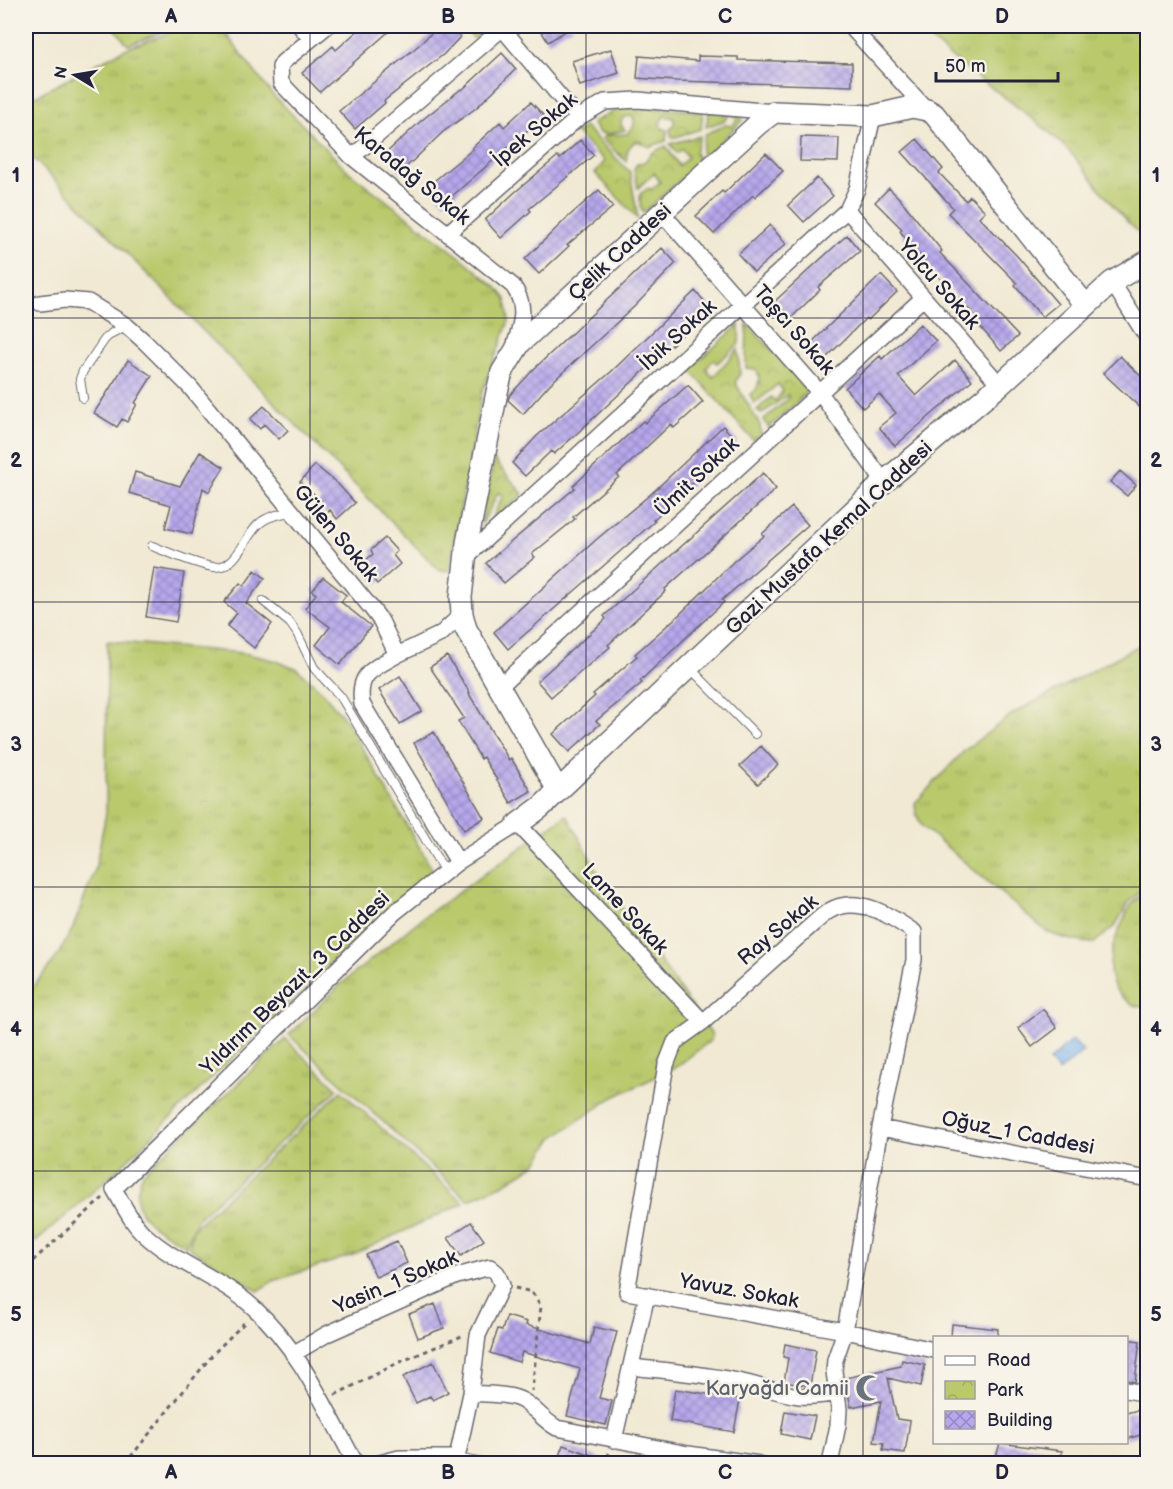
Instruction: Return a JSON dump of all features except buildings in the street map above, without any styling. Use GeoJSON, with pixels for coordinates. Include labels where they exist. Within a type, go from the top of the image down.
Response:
{"type":"FeatureCollection","features":[{"type":"Feature","properties":{"kind":"street"},"geometry":{"type":"LineString","coordinates":[[300,26],[311,39]]}},
{"type":"Feature","properties":{"kind":"street","name":"Karadağ Sokak"},"geometry":{"type":"LineString","coordinates":[[327,26],[283,62],[280,67],[281,83],[352,157],[513,286],[523,307],[523,316],[512,353]]}},
{"type":"Feature","properties":{"kind":"street"},"geometry":{"type":"LineString","coordinates":[[850,26],[927,110],[934,114],[1086,306]]}},
{"type":"Feature","properties":{"kind":"street"},"geometry":{"type":"LineString","coordinates":[[352,157],[503,27],[578,118]]}},
{"type":"Feature","properties":{"kind":"street","name":"İpek Sokak"},"geometry":{"type":"LineString","coordinates":[[448,233],[578,118],[600,105],[618,100],[638,100],[774,112]]}},
{"type":"Feature","properties":{"kind":"street"},"geometry":{"type":"LineString","coordinates":[[774,112],[873,116],[912,107],[927,110]]}},
{"type":"Feature","properties":{"kind":"street","name":"Çelik Caddesi"},"geometry":{"type":"LineString","coordinates":[[558,790],[466,629],[462,615],[461,597],[466,557],[502,372],[520,343],[774,112]]}},
{"type":"Feature","properties":{"kind":"street","name":"İbik Sokak"},"geometry":{"type":"LineString","coordinates":[[466,557],[848,210],[857,189],[873,116]]}},
{"type":"Feature","properties":{"kind":"street","name":"Yolcu Sokak"},"geometry":{"type":"LineString","coordinates":[[848,210],[1000,385]]}},
{"type":"Feature","properties":{"kind":"street","name":"Taşcı Sokak"},"geometry":{"type":"LineString","coordinates":[[662,213],[820,393],[884,482]]}},
{"type":"Feature","properties":{"kind":"street","name":"Gazi Mustafa Kemal Caddesi"},"geometry":{"type":"LineString","coordinates":[[518,824],[541,807],[690,668],[884,482],[1000,385],[1112,282],[1148,261]]}},
{"type":"Feature","properties":{"kind":"street"},"geometry":{"type":"LineString","coordinates":[[1112,282],[1148,339]]}},
{"type":"Feature","properties":{"kind":"street","name":"Ümit Sokak"},"geometry":{"type":"LineString","coordinates":[[499,687],[923,298]]}},
{"type":"Feature","properties":{"kind":"street","name":"Gülen Sokak"},"geometry":{"type":"LineString","coordinates":[[40,303],[65,300],[88,302],[99,307],[127,326],[190,387],[290,512],[372,609],[381,621],[397,655]]}},
{"type":"Feature","properties":{"kind":"street"},"geometry":{"type":"LineString","coordinates":[[458,862],[362,704],[360,691],[369,671],[441,634],[462,615]]}},
{"type":"Feature","properties":{"kind":"street","name":"Yıldırım Beyazıt_3 Caddesi"},"geometry":{"type":"LineString","coordinates":[[114,1189],[394,914],[458,862],[518,824]]}},
{"type":"Feature","properties":{"kind":"street","name":"Lame Sokak"},"geometry":{"type":"LineString","coordinates":[[518,824],[703,1022]]}},
{"type":"Feature","properties":{"kind":"street","name":"Ray Sokak"},"geometry":{"type":"LineString","coordinates":[[627,1292],[666,1065],[675,1042],[703,1022],[831,910],[848,904],[874,909],[897,920],[914,932],[914,960],[880,1128],[845,1332],[835,1360],[838,1425],[830,1464]]}},
{"type":"Feature","properties":{"kind":"street","name":"Oğuz_1 Caddesi"},"geometry":{"type":"LineString","coordinates":[[880,1128],[1148,1179]]}},
{"type":"Feature","properties":{"kind":"street"},"geometry":{"type":"LineString","coordinates":[[114,1189],[134,1224],[145,1235],[194,1269],[244,1299],[257,1310],[293,1354],[356,1464]]}},
{"type":"Feature","properties":{"kind":"street","name":"Yasin_1 Sokak"},"geometry":{"type":"LineString","coordinates":[[293,1354],[327,1334],[457,1276],[490,1267],[497,1273],[502,1285]]}},
{"type":"Feature","properties":{"kind":"street"},"geometry":{"type":"LineString","coordinates":[[376,1464],[399,1458],[457,1458],[471,1393],[478,1335],[502,1285]]}},
{"type":"Feature","properties":{"kind":"street","name":"Yavuz. Sokak"},"geometry":{"type":"LineString","coordinates":[[627,1292],[933,1350]]}},
{"type":"Feature","properties":{"kind":"street"},"geometry":{"type":"LineString","coordinates":[[614,1440],[647,1295]]}},
{"type":"Feature","properties":{"kind":"street"},"geometry":{"type":"LineString","coordinates":[[631,1367],[743,1382],[791,1396],[808,1398],[838,1393]]}},
{"type":"Feature","properties":{"kind":"street"},"geometry":{"type":"LineString","coordinates":[[1128,1390],[1148,1394]]}},
{"type":"Feature","properties":{"kind":"street"},"geometry":{"type":"LineString","coordinates":[[471,1393],[513,1397],[531,1406],[546,1422],[557,1428],[688,1454],[759,1464]]}},
{"type":"Feature","properties":{"kind":"lane"},"geometry":{"type":"LineString","coordinates":[[83,398],[80,379],[83,371],[105,339],[127,326]]}},
{"type":"Feature","properties":{"kind":"lane"},"geometry":{"type":"LineString","coordinates":[[152,546],[205,565],[224,566],[233,560],[259,523],[269,517],[290,512]]}},
{"type":"Feature","properties":{"kind":"lane"},"geometry":{"type":"LineString","coordinates":[[263,601],[297,633],[314,668],[341,697],[445,872]]}},
{"type":"Feature","properties":{"kind":"lane"},"geometry":{"type":"LineString","coordinates":[[690,668],[755,734]]}},
{"type":"Feature","properties":{"kind":"lane"},"geometry":{"type":"LineString","coordinates":[[457,1458],[487,1464]]}},
{"type":"Feature","properties":{"kind":"path"},"geometry":{"type":"LineString","coordinates":[[26,1266],[114,1189]]}},
{"type":"Feature","properties":{"kind":"path"},"geometry":{"type":"LineString","coordinates":[[502,1285],[532,1292],[541,1306],[531,1406]]}},
{"type":"Feature","properties":{"kind":"path"},"geometry":{"type":"LineString","coordinates":[[125,1464],[213,1354],[257,1310]]}},
{"type":"Feature","properties":{"kind":"path"},"geometry":{"type":"LineString","coordinates":[[322,1402],[438,1345],[466,1335],[478,1335]]}},
{"type":"Feature","properties":{"kind":"green space"},"geometry":{"type":"Polygon","coordinates":[[[113,26],[178,26],[128,45],[113,26]]]}},
{"type":"Feature","properties":{"kind":"green space"},"geometry":{"type":"Polygon","coordinates":[[[188,26],[220,26],[271,93],[349,172],[463,259],[497,288],[506,299],[509,321],[482,392],[449,571],[435,566],[26,151],[26,101],[125,49],[188,26]]]}},
{"type":"Feature","properties":{"kind":"green space"},"geometry":{"type":"Polygon","coordinates":[[[462,26],[491,26],[475,39],[462,26]]]}},
{"type":"Feature","properties":{"kind":"green space"},"geometry":{"type":"Polygon","coordinates":[[[916,26],[1147,26],[1147,239],[1124,218],[1084,168],[1045,128],[951,57],[916,26]]]}},
{"type":"Feature","properties":{"kind":"green space"},"geometry":{"type":"Polygon","coordinates":[[[627,107],[703,111],[701,129],[672,138],[670,130],[674,125],[674,118],[665,116],[660,124],[667,130],[666,141],[649,147],[640,142],[634,142],[628,149],[626,161],[602,139],[604,136],[627,134],[634,126],[634,118],[630,116],[622,118],[621,125],[625,130],[609,134],[599,133],[592,123],[627,107]]]}},
{"type":"Feature","properties":{"kind":"green space"},"geometry":{"type":"Polygon","coordinates":[[[709,111],[739,115],[743,120],[704,158],[701,153],[705,134],[726,125],[731,126],[737,120],[734,115],[729,115],[725,120],[706,127],[709,111]]]}},
{"type":"Feature","properties":{"kind":"green space"},"geometry":{"type":"Polygon","coordinates":[[[585,127],[630,172],[638,219],[595,173],[605,161],[576,133],[585,127]]]}},
{"type":"Feature","properties":{"kind":"green space"},"geometry":{"type":"Polygon","coordinates":[[[700,136],[695,153],[700,162],[643,213],[640,194],[649,188],[651,190],[660,182],[654,173],[638,188],[634,169],[637,164],[644,162],[653,152],[666,146],[679,166],[688,157],[682,149],[677,153],[670,144],[700,136]]]}},
{"type":"Feature","properties":{"kind":"green space"},"geometry":{"type":"Polygon","coordinates":[[[747,324],[805,385],[806,392],[803,397],[769,428],[763,420],[788,399],[788,395],[761,414],[757,410],[771,397],[775,401],[783,391],[778,384],[754,404],[750,394],[756,390],[759,379],[755,369],[746,368],[747,324]]]}},
{"type":"Feature","properties":{"kind":"green space"},"geometry":{"type":"Polygon","coordinates":[[[739,325],[739,344],[717,363],[713,360],[706,369],[713,377],[738,349],[740,374],[736,384],[760,425],[761,437],[755,442],[689,369],[739,325]]]}},
{"type":"Feature","properties":{"kind":"green space"},"geometry":{"type":"Polygon","coordinates":[[[494,460],[523,494],[489,525],[503,495],[498,493],[482,524],[494,460]]]}},
{"type":"Feature","properties":{"kind":"green space"},"geometry":{"type":"Polygon","coordinates":[[[107,641],[243,653],[296,668],[321,690],[347,722],[435,874],[337,956],[115,1172],[36,1242],[26,1230],[26,996],[56,958],[73,928],[95,870],[106,813],[107,641]]]}},
{"type":"Feature","properties":{"kind":"green space"},"geometry":{"type":"Polygon","coordinates":[[[1147,641],[1147,886],[1129,902],[1115,926],[1094,943],[1064,938],[1047,932],[922,826],[916,814],[915,803],[964,751],[1011,715],[1147,641]]]}},
{"type":"Feature","properties":{"kind":"green space"},"geometry":{"type":"Polygon","coordinates":[[[567,815],[601,878],[712,1035],[711,1040],[676,1067],[612,1098],[553,1138],[536,1164],[504,1184],[468,1200],[289,1035],[341,984],[421,919],[567,815]]]}},
{"type":"Feature","properties":{"kind":"green space"},"geometry":{"type":"Polygon","coordinates":[[[1147,891],[1147,1007],[1139,1007],[1126,1000],[1112,983],[1110,962],[1115,940],[1130,906],[1147,891]]]}},
{"type":"Feature","properties":{"kind":"green space"},"geometry":{"type":"Polygon","coordinates":[[[285,1039],[338,1089],[198,1218],[186,1246],[153,1225],[140,1210],[137,1200],[143,1173],[285,1039]]]}},
{"type":"Feature","properties":{"kind":"green space"},"geometry":{"type":"Polygon","coordinates":[[[341,1091],[464,1203],[353,1255],[273,1281],[258,1291],[189,1248],[193,1230],[202,1220],[341,1091]]]}},
{"type":"Feature","properties":{"kind":"water"},"geometry":{"type":"Polygon","coordinates":[[[1072,1040],[1083,1051],[1059,1072],[1049,1061],[1072,1040]]]}},
{"type":"Feature","properties":{"kind":"place","name":"Karyağdı Camii"},"geometry":{"type":"Point","coordinates":[869,1388]}}]}
